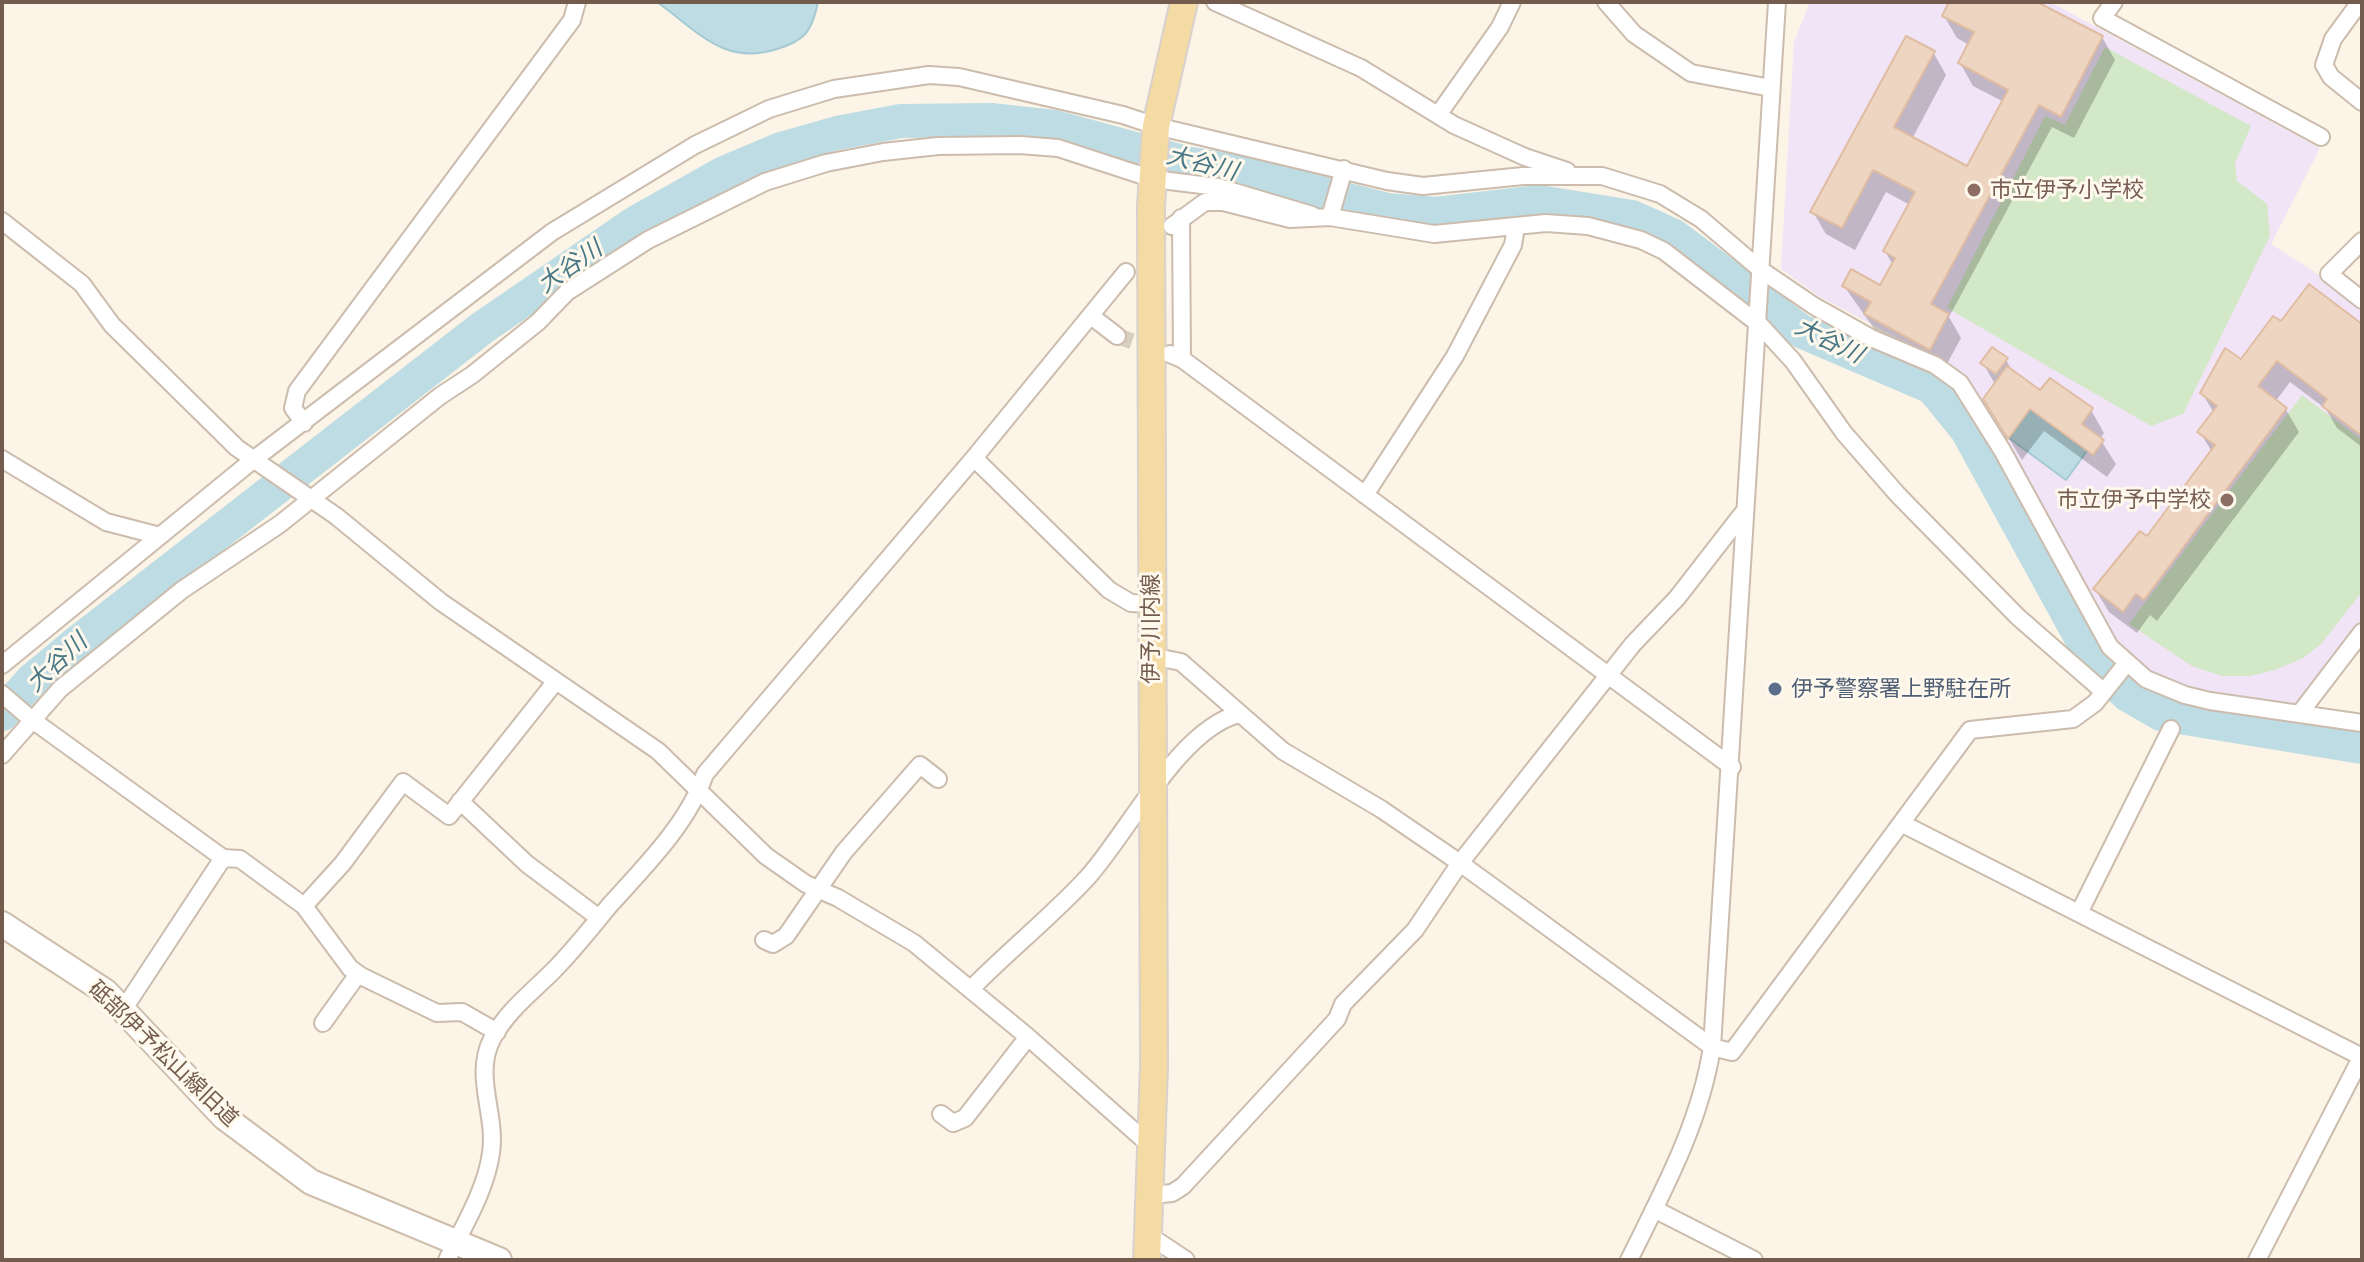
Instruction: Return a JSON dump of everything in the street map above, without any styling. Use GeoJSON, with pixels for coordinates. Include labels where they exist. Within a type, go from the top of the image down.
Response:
{"type":"FeatureCollection","features":[{"type":"Feature","properties":{"kind":"main road","name":"伊予川内線"},"geometry":{"type":"LineString","coordinates":[[1149,1248],[1152,1195],[1153,174],[1156,134],[1184,2]]}},
{"type":"Feature","properties":{"kind":"street"},"geometry":{"type":"LineString","coordinates":[[304,423],[293,408],[297,391],[572,20],[577,2]]}},
{"type":"Feature","properties":{"kind":"street"},"geometry":{"type":"LineString","coordinates":[[1215,2],[1361,68],[1438,115],[1525,157],[1584,176]]}},
{"type":"Feature","properties":{"kind":"street"},"geometry":{"type":"LineString","coordinates":[[1438,115],[1500,27],[1512,2]]}},
{"type":"Feature","properties":{"kind":"street"},"geometry":{"type":"LineString","coordinates":[[1606,2],[1634,34],[1691,73],[1771,88]]}},
{"type":"Feature","properties":{"kind":"street"},"geometry":{"type":"LineString","coordinates":[[1629,1260],[1699,1107],[1712,1047],[1732,767],[1743,513],[1760,321],[1777,2]]}},
{"type":"Feature","properties":{"kind":"street"},"geometry":{"type":"LineString","coordinates":[[1774,26],[1792,2]]}},
{"type":"Feature","properties":{"kind":"street"},"geometry":{"type":"LineString","coordinates":[[2114,2],[2102,18],[2321,137]]}},
{"type":"Feature","properties":{"kind":"street"},"geometry":{"type":"LineString","coordinates":[[2360,2],[2333,39],[2324,65],[2331,77],[2362,102]]}},
{"type":"Feature","properties":{"kind":"street"},"geometry":{"type":"LineString","coordinates":[[2,665],[160,536],[552,232],[695,145],[769,109],[834,89],[929,75],[959,77],[1123,115],[1156,134],[1342,174],[1423,186],[1523,176],[1602,176],[1660,194],[1701,219],[1761,273],[1814,306],[1896,350],[1935,365],[1960,383],[2002,450],[2110,647],[2124,666],[2185,695],[2362,723]]}},
{"type":"Feature","properties":{"kind":"street"},"geometry":{"type":"LineString","coordinates":[[2,755],[29,718],[60,689],[182,590],[228,562],[440,396],[500,353],[567,292],[607,263],[765,182],[826,163],[883,152],[938,146],[1020,145],[1058,148],[1153,174],[1218,187],[1312,215]]}},
{"type":"Feature","properties":{"kind":"street"},"geometry":{"type":"LineString","coordinates":[[1331,212],[1342,174]]}},
{"type":"Feature","properties":{"kind":"street"},"geometry":{"type":"LineString","coordinates":[[1732,767],[1176,356],[1177,222],[1205,202],[1223,202],[1290,219],[1331,212],[1434,234],[1546,223],[1588,226],[1641,240],[1683,263],[1760,321],[1844,433],[1898,495],[2018,617],[2106,689]]}},
{"type":"Feature","properties":{"kind":"street"},"geometry":{"type":"LineString","coordinates":[[2,221],[82,284],[112,325],[237,448],[310,497],[441,602],[658,751],[766,856],[817,890],[914,943],[1028,1037],[1152,1147]]}},
{"type":"Feature","properties":{"kind":"street"},"geometry":{"type":"LineString","coordinates":[[1365,495],[1410,431],[1455,356],[1513,245],[1516,227]]}},
{"type":"Feature","properties":{"kind":"street"},"geometry":{"type":"LineString","coordinates":[[2362,241],[2329,274],[2362,300]]}},
{"type":"Feature","properties":{"kind":"street"},"geometry":{"type":"LineString","coordinates":[[451,1252],[486,1175],[491,1153],[493,1131],[484,1086],[486,1058],[497,1032],[526,994],[553,971],[599,918],[699,793],[705,774],[974,458],[1126,272]]}},
{"type":"Feature","properties":{"kind":"street"},"geometry":{"type":"LineString","coordinates":[[1091,316],[1117,336]]}},
{"type":"Feature","properties":{"kind":"street"},"geometry":{"type":"LineString","coordinates":[[974,458],[1109,590],[1131,603],[1151,604]]}},
{"type":"Feature","properties":{"kind":"street"},"geometry":{"type":"LineString","coordinates":[[2,459],[106,522],[160,536]]}},
{"type":"Feature","properties":{"kind":"street"},"geometry":{"type":"LineString","coordinates":[[1152,1195],[1172,1193],[1183,1186],[1337,1019],[1343,1004],[1399,948],[1460,863],[1633,644],[1677,598],[1743,513]]}},
{"type":"Feature","properties":{"kind":"street"},"geometry":{"type":"LineString","coordinates":[[2300,713],[2362,632]]}},
{"type":"Feature","properties":{"kind":"street"},"geometry":{"type":"LineString","coordinates":[[1151,656],[1181,662],[1283,751],[1381,809],[1460,863],[1712,1047],[1732,1052],[1970,730],[2065,721],[2084,712],[2124,666]]}},
{"type":"Feature","properties":{"kind":"street"},"geometry":{"type":"LineString","coordinates":[[304,906],[343,863],[403,782],[449,816],[556,681]]}},
{"type":"Feature","properties":{"kind":"street"},"geometry":{"type":"LineString","coordinates":[[2,694],[29,718],[220,852],[223,858]]}},
{"type":"Feature","properties":{"kind":"street"},"geometry":{"type":"LineString","coordinates":[[971,989],[1088,878],[1153,789],[1211,724],[1239,714]]}},
{"type":"Feature","properties":{"kind":"street"},"geometry":{"type":"LineString","coordinates":[[2079,913],[2171,729]]}},
{"type":"Feature","properties":{"kind":"street"},"geometry":{"type":"LineString","coordinates":[[764,940],[773,944],[786,936],[854,840],[920,765],[938,779]]}},
{"type":"Feature","properties":{"kind":"street"},"geometry":{"type":"LineString","coordinates":[[460,801],[527,864],[599,918]]}},
{"type":"Feature","properties":{"kind":"street"},"geometry":{"type":"LineString","coordinates":[[1901,823],[2362,1056],[2257,1260]]}},
{"type":"Feature","properties":{"kind":"street"},"geometry":{"type":"LineString","coordinates":[[223,858],[240,859],[304,906],[358,974],[437,1013],[462,1012],[497,1032]]}},
{"type":"Feature","properties":{"kind":"street"},"geometry":{"type":"LineString","coordinates":[[123,1010],[223,858]]}},
{"type":"Feature","properties":{"kind":"street","name":"砥部伊予松山線旧道"},"geometry":{"type":"LineString","coordinates":[[2,924],[106,992],[224,1117],[311,1182],[451,1252],[499,1260]]}},
{"type":"Feature","properties":{"kind":"street"},"geometry":{"type":"LineString","coordinates":[[323,1023],[358,974]]}},
{"type":"Feature","properties":{"kind":"street"},"geometry":{"type":"LineString","coordinates":[[941,1114],[953,1123],[965,1118],[1028,1037]]}},
{"type":"Feature","properties":{"kind":"street"},"geometry":{"type":"LineString","coordinates":[[1654,1209],[1754,1260]]}},
{"type":"Feature","properties":{"kind":"street"},"geometry":{"type":"LineString","coordinates":[[1149,1248],[1186,1260]]}},
{"type":"Feature","properties":{"kind":"shaded area"},"geometry":{"type":"Polygon","coordinates":[[[1810,2],[2050,2],[2320,148],[2271,244],[2319,275],[2362,309],[2362,622],[2298,704],[2177,686],[2136,664],[2113,639],[1964,380],[1928,354],[1820,297],[1781,269],[1794,42],[1810,2]]]}},
{"type":"Feature","properties":{"kind":"green space"},"geometry":{"type":"Polygon","coordinates":[[[2105,47],[2251,126],[2235,163],[2237,181],[2267,204],[2270,236],[2183,414],[2151,426],[1947,308],[2045,116],[2065,125],[2105,47]]]}},
{"type":"Feature","properties":{"kind":"green space"},"geometry":{"type":"Polygon","coordinates":[[[2302,395],[2362,440],[2362,592],[2321,644],[2303,658],[2250,676],[2222,676],[2192,666],[2129,624],[2302,395]]]}},
{"type":"Feature","properties":{"kind":"water"},"geometry":{"type":"Polygon","coordinates":[[[657,2],[818,2],[810,27],[801,38],[777,49],[742,53],[727,50],[699,35],[657,2]]]}},
{"type":"Feature","properties":{"kind":"water"},"geometry":{"type":"Polygon","coordinates":[[[2030,409],[2087,451],[2066,480],[2009,438],[2030,409]]]}},
{"type":"Feature","properties":{"kind":"building"},"geometry":{"type":"Polygon","coordinates":[[[1949,2],[2037,2],[2103,36],[2061,117],[2039,105],[1931,304],[1949,314],[1930,350],[1864,314],[1871,302],[1842,286],[1851,269],[1880,285],[1895,258],[1883,251],[1915,192],[1873,170],[1842,228],[1810,212],[1906,36],[1935,51],[1894,127],[1967,166],[2008,90],[1958,63],[1974,32],[1942,16],[1949,2]]]}},
{"type":"Feature","properties":{"kind":"building"},"geometry":{"type":"Polygon","coordinates":[[[2309,284],[2362,324],[2362,436],[2322,406],[2327,399],[2277,361],[2258,386],[2287,408],[2144,600],[2136,594],[2123,612],[2093,589],[2140,531],[2147,536],[2215,445],[2197,432],[2217,406],[2200,393],[2225,348],[2241,359],[2273,316],[2281,321],[2309,284]]]}},
{"type":"Feature","properties":{"kind":"building"},"geometry":{"type":"Polygon","coordinates":[[[1992,347],[2008,358],[1996,374],[1980,363],[1992,347]]]}},
{"type":"Feature","properties":{"kind":"building"},"geometry":{"type":"Polygon","coordinates":[[[2007,366],[2040,390],[2050,378],[2093,408],[2082,424],[2104,440],[2093,455],[2030,409],[2008,439],[1983,399],[2007,366]]]}},
{"type":"Feature","properties":{"kind":"waterway","name":"大谷川"},"geometry":{"type":"LineString","coordinates":[[2,714],[32,680],[73,646],[482,328],[635,223],[722,174],[781,149],[837,133],[901,121],[991,120],[1054,127],[1186,163],[1240,172],[1387,210],[1436,214],[1539,202],[1632,217],[1674,236],[1801,331],[1932,387],[1967,430],[2096,665],[2128,695],[2161,714],[2362,747]]}},
{"type":"Feature","properties":{"kind":"tunnel"},"geometry":{"type":"LineString","coordinates":[[1117,336],[1157,350]]}},
{"type":"Feature","properties":{"kind":"place","name":"市立伊予小学校"},"geometry":{"type":"Point","coordinates":[1974,190]}},
{"type":"Feature","properties":{"kind":"place","name":"市立伊予中学校"},"geometry":{"type":"Point","coordinates":[2227,500]}},
{"type":"Feature","properties":{"kind":"place","name":"伊予警察署上野駐在所"},"geometry":{"type":"Point","coordinates":[1775,689]}}]}
